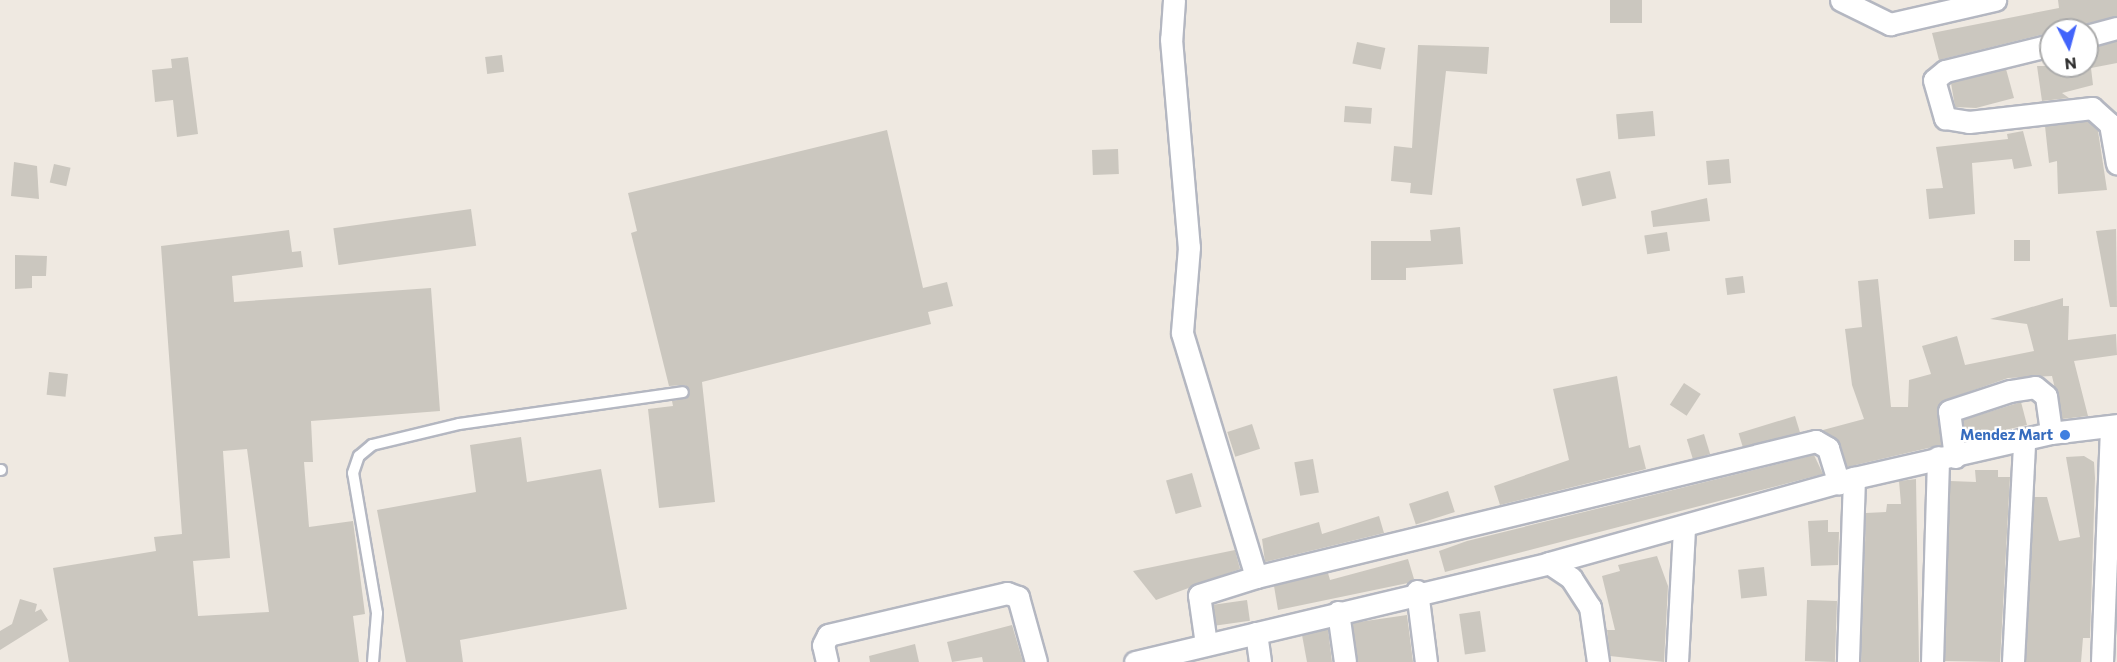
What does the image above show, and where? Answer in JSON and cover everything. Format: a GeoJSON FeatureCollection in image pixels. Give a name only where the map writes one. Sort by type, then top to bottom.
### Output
{"type":"FeatureCollection","features":[{"type":"Feature","properties":{"kind":"street"},"geometry":{"type":"LineString","coordinates":[[1173,0],[1171,39],[1189,247],[1182,333],[1256,577]]}},
{"type":"Feature","properties":{"kind":"street"},"geometry":{"type":"LineString","coordinates":[[1842,0],[1890,24],[1940,6],[1995,0]]}},
{"type":"Feature","properties":{"kind":"street"},"geometry":{"type":"LineString","coordinates":[[2099,33],[2117,28]]}},
{"type":"Feature","properties":{"kind":"street"},"geometry":{"type":"LineString","coordinates":[[2039,48],[1945,71],[1934,80],[1945,118],[1969,122],[2092,108],[2110,124],[2117,163]]}},
{"type":"Feature","properties":{"kind":"street"},"geometry":{"type":"LineString","coordinates":[[1932,662],[1949,411],[2010,391],[2035,387],[2046,396],[2051,434]]}},
{"type":"Feature","properties":{"kind":"street"},"geometry":{"type":"LineString","coordinates":[[1135,662],[1174,658],[1206,644],[1417,591],[1549,563],[1684,528],[1846,481],[2051,434],[2114,426],[2102,662]]}},
{"type":"Feature","properties":{"kind":"street"},"geometry":{"type":"LineString","coordinates":[[1206,644],[1199,595],[1256,577],[1823,441],[1846,481],[1848,662]]}},
{"type":"Feature","properties":{"kind":"street"},"geometry":{"type":"LineString","coordinates":[[2013,662],[2024,442]]}},
{"type":"Feature","properties":{"kind":"street"},"geometry":{"type":"LineString","coordinates":[[1677,662],[1684,528]]}},
{"type":"Feature","properties":{"kind":"street"},"geometry":{"type":"LineString","coordinates":[[1549,563],[1570,578],[1590,607],[1598,662]]}},
{"type":"Feature","properties":{"kind":"street"},"geometry":{"type":"LineString","coordinates":[[1417,591],[1426,662]]}},
{"type":"Feature","properties":{"kind":"street"},"geometry":{"type":"LineString","coordinates":[[827,662],[823,645],[828,635],[1007,593],[1018,597],[1036,662]]}},
{"type":"Feature","properties":{"kind":"street"},"geometry":{"type":"LineString","coordinates":[[1338,612],[1345,662]]}},
{"type":"Feature","properties":{"kind":"street"},"geometry":{"type":"LineString","coordinates":[[1256,633],[1260,662]]}},
{"type":"Feature","properties":{"kind":"lane"},"geometry":{"type":"LineString","coordinates":[[373,662],[377,613],[353,473],[365,450],[459,424],[683,392]]}},
{"type":"Feature","properties":{"kind":"building"},"geometry":{"type":"Polygon","coordinates":[[[1610,0],[1642,0],[1642,23],[1610,23],[1610,0]]]}},
{"type":"Feature","properties":{"kind":"building"},"geometry":{"type":"Polygon","coordinates":[[[2058,0],[2117,0],[2117,16],[2099,20],[2099,18],[2039,18],[2039,35],[1939,60],[1932,33],[2059,8],[2058,0]]]}},
{"type":"Feature","properties":{"kind":"building"},"geometry":{"type":"Polygon","coordinates":[[[2117,41],[2117,63],[2099,66],[2099,45],[2117,41]]]}},
{"type":"Feature","properties":{"kind":"building"},"geometry":{"type":"Polygon","coordinates":[[[1357,42],[1385,48],[1381,70],[1352,64],[1357,42]]]}},
{"type":"Feature","properties":{"kind":"building"},"geometry":{"type":"Polygon","coordinates":[[[1418,45],[1489,47],[1487,74],[1446,71],[1432,195],[1410,193],[1411,183],[1391,181],[1394,146],[1412,148],[1418,45]]]}},
{"type":"Feature","properties":{"kind":"building"},"geometry":{"type":"Polygon","coordinates":[[[502,55],[504,72],[487,74],[485,57],[502,55]]]}},
{"type":"Feature","properties":{"kind":"building"},"geometry":{"type":"Polygon","coordinates":[[[188,57],[198,134],[177,137],[173,100],[155,102],[152,70],[172,68],[171,59],[188,57]]]}},
{"type":"Feature","properties":{"kind":"building"},"geometry":{"type":"Polygon","coordinates":[[[2037,66],[2039,66],[2039,78],[2092,78],[2093,85],[2062,93],[2069,98],[2042,101],[2037,66]]]}},
{"type":"Feature","properties":{"kind":"building"},"geometry":{"type":"Polygon","coordinates":[[[2006,69],[2014,98],[1976,108],[1955,107],[1951,83],[2006,69]]]}},
{"type":"Feature","properties":{"kind":"building"},"geometry":{"type":"Polygon","coordinates":[[[1345,106],[1372,108],[1371,124],[1344,122],[1345,106]]]}},
{"type":"Feature","properties":{"kind":"building"},"geometry":{"type":"Polygon","coordinates":[[[1653,111],[1655,136],[1618,139],[1616,114],[1653,111]]]}},
{"type":"Feature","properties":{"kind":"building"},"geometry":{"type":"Polygon","coordinates":[[[2088,121],[2098,131],[2107,190],[2058,194],[2057,161],[2049,163],[2045,126],[2088,121]]]}},
{"type":"Feature","properties":{"kind":"building"},"geometry":{"type":"Polygon","coordinates":[[[887,130],[923,288],[947,282],[953,306],[928,312],[931,324],[702,382],[715,502],[659,508],[648,409],[673,406],[672,401],[687,398],[690,392],[685,385],[669,386],[631,233],[637,231],[628,193],[887,130]]]}},
{"type":"Feature","properties":{"kind":"building"},"geometry":{"type":"Polygon","coordinates":[[[2023,131],[2032,166],[2014,169],[2012,159],[1972,163],[1975,214],[1929,219],[1926,189],[1943,188],[1936,147],[2008,139],[2007,134],[2023,131]]]}},
{"type":"Feature","properties":{"kind":"building"},"geometry":{"type":"Polygon","coordinates":[[[1118,149],[1119,174],[1093,175],[1092,150],[1118,149]]]}},
{"type":"Feature","properties":{"kind":"building"},"geometry":{"type":"Polygon","coordinates":[[[1729,159],[1731,183],[1708,185],[1706,161],[1729,159]]]}},
{"type":"Feature","properties":{"kind":"building"},"geometry":{"type":"Polygon","coordinates":[[[14,162],[37,166],[39,199],[11,196],[14,162]]]}},
{"type":"Feature","properties":{"kind":"building"},"geometry":{"type":"Polygon","coordinates":[[[54,164],[71,168],[66,186],[50,183],[54,164]]]}},
{"type":"Feature","properties":{"kind":"building"},"geometry":{"type":"Polygon","coordinates":[[[1610,171],[1616,198],[1582,206],[1576,179],[1610,171]]]}},
{"type":"Feature","properties":{"kind":"building"},"geometry":{"type":"Polygon","coordinates":[[[1707,198],[1710,221],[1653,227],[1651,211],[1707,198]]]}},
{"type":"Feature","properties":{"kind":"building"},"geometry":{"type":"Polygon","coordinates":[[[471,209],[476,246],[339,265],[333,228],[471,209]]]}},
{"type":"Feature","properties":{"kind":"building"},"geometry":{"type":"Polygon","coordinates":[[[1460,227],[1463,264],[1406,268],[1406,280],[1371,280],[1371,241],[1431,241],[1430,230],[1460,227]]]}},
{"type":"Feature","properties":{"kind":"building"},"geometry":{"type":"Polygon","coordinates":[[[2116,229],[2117,307],[2110,307],[2096,231],[2116,229]]]}},
{"type":"Feature","properties":{"kind":"building"},"geometry":{"type":"Polygon","coordinates":[[[289,230],[292,252],[301,251],[303,267],[232,276],[234,302],[431,288],[440,411],[311,421],[313,462],[304,462],[309,527],[353,521],[365,614],[353,616],[359,662],[69,662],[53,568],[156,551],[154,537],[182,534],[161,246],[289,230]],[[247,449],[223,451],[230,558],[193,561],[198,616],[269,612],[247,449]]]}},
{"type":"Feature","properties":{"kind":"building"},"geometry":{"type":"Polygon","coordinates":[[[1667,232],[1670,251],[1647,254],[1644,236],[1667,232]]]}},
{"type":"Feature","properties":{"kind":"building"},"geometry":{"type":"Polygon","coordinates":[[[2014,240],[2030,240],[2030,261],[2014,261],[2014,240]]]}},
{"type":"Feature","properties":{"kind":"building"},"geometry":{"type":"Polygon","coordinates":[[[15,255],[47,256],[46,276],[32,276],[32,288],[15,289],[15,255]]]}},
{"type":"Feature","properties":{"kind":"building"},"geometry":{"type":"Polygon","coordinates":[[[1743,276],[1745,293],[1727,295],[1725,278],[1743,276]]]}},
{"type":"Feature","properties":{"kind":"building"},"geometry":{"type":"Polygon","coordinates":[[[1878,279],[1891,407],[1908,407],[1909,380],[1931,374],[1922,346],[1957,336],[1965,365],[2034,351],[2027,324],[1990,319],[2063,298],[2063,306],[2069,306],[2068,340],[2116,334],[2117,355],[2074,361],[2088,416],[2062,419],[2052,376],[2008,378],[1940,402],[1941,445],[1847,467],[1840,443],[1823,430],[1864,419],[1852,385],[1845,329],[1862,327],[1858,281],[1878,279]]]}},
{"type":"Feature","properties":{"kind":"building"},"geometry":{"type":"Polygon","coordinates":[[[49,372],[68,374],[65,397],[47,395],[49,372]]]}},
{"type":"Feature","properties":{"kind":"building"},"geometry":{"type":"Polygon","coordinates":[[[1617,376],[1629,448],[1640,445],[1646,469],[1500,505],[1494,486],[1569,460],[1553,389],[1617,376]]]}},
{"type":"Feature","properties":{"kind":"building"},"geometry":{"type":"Polygon","coordinates":[[[1684,383],[1701,394],[1687,416],[1670,405],[1684,383]]]}},
{"type":"Feature","properties":{"kind":"building"},"geometry":{"type":"Polygon","coordinates":[[[2021,402],[2027,425],[1966,439],[1963,420],[2021,402]]]}},
{"type":"Feature","properties":{"kind":"building"},"geometry":{"type":"Polygon","coordinates":[[[1795,416],[1800,432],[1744,450],[1739,433],[1795,416]]]}},
{"type":"Feature","properties":{"kind":"building"},"geometry":{"type":"Polygon","coordinates":[[[1252,424],[1260,449],[1235,457],[1227,432],[1252,424]]]}},
{"type":"Feature","properties":{"kind":"building"},"geometry":{"type":"Polygon","coordinates":[[[1704,434],[1710,454],[1693,459],[1687,439],[1704,434]]]}},
{"type":"Feature","properties":{"kind":"building"},"geometry":{"type":"Polygon","coordinates":[[[521,437],[527,482],[601,469],[627,609],[460,640],[463,662],[406,662],[377,510],[476,492],[470,445],[521,437]]]}},
{"type":"Feature","properties":{"kind":"building"},"geometry":{"type":"Polygon","coordinates":[[[1814,455],[1823,474],[1445,572],[1439,551],[1467,541],[1814,455]]]}},
{"type":"Feature","properties":{"kind":"building"},"geometry":{"type":"Polygon","coordinates":[[[2084,456],[2094,462],[2095,478],[2090,638],[2083,638],[2081,662],[2026,662],[2034,497],[2047,497],[2059,541],[2080,537],[2066,457],[2084,456]]]}},
{"type":"Feature","properties":{"kind":"building"},"geometry":{"type":"Polygon","coordinates":[[[1313,459],[1319,492],[1300,496],[1294,462],[1313,459]]]}},
{"type":"Feature","properties":{"kind":"building"},"geometry":{"type":"Polygon","coordinates":[[[1975,470],[1998,470],[1998,477],[2010,477],[2000,662],[1945,661],[1950,481],[1976,482],[1975,470]]]}},
{"type":"Feature","properties":{"kind":"building"},"geometry":{"type":"Polygon","coordinates":[[[1192,473],[1202,507],[1176,514],[1166,480],[1192,473]]]}},
{"type":"Feature","properties":{"kind":"building"},"geometry":{"type":"Polygon","coordinates":[[[1916,479],[1919,662],[1861,662],[1866,513],[1886,512],[1887,504],[1901,504],[1899,481],[1916,479]]]}},
{"type":"Feature","properties":{"kind":"building"},"geometry":{"type":"Polygon","coordinates":[[[1448,491],[1455,512],[1416,525],[1409,504],[1448,491]]]}},
{"type":"Feature","properties":{"kind":"building"},"geometry":{"type":"Polygon","coordinates":[[[1379,516],[1384,533],[1265,562],[1262,539],[1319,522],[1322,534],[1379,516]]]}},
{"type":"Feature","properties":{"kind":"building"},"geometry":{"type":"Polygon","coordinates":[[[1828,520],[1828,532],[1839,532],[1838,565],[1811,566],[1808,521],[1828,520]]]}},
{"type":"Feature","properties":{"kind":"building"},"geometry":{"type":"Polygon","coordinates":[[[1235,550],[1240,569],[1156,600],[1133,571],[1235,550]]]}},
{"type":"Feature","properties":{"kind":"building"},"geometry":{"type":"Polygon","coordinates":[[[1657,556],[1668,586],[1664,662],[1610,656],[1607,630],[1615,630],[1602,576],[1620,571],[1618,565],[1657,556]]]}},
{"type":"Feature","properties":{"kind":"building"},"geometry":{"type":"Polygon","coordinates":[[[1408,559],[1414,579],[1408,583],[1278,610],[1274,586],[1328,573],[1330,580],[1408,559]]]}},
{"type":"Feature","properties":{"kind":"building"},"geometry":{"type":"Polygon","coordinates":[[[1764,567],[1767,596],[1741,599],[1738,570],[1764,567]]]}},
{"type":"Feature","properties":{"kind":"building"},"geometry":{"type":"Polygon","coordinates":[[[20,599],[37,604],[35,612],[41,609],[48,620],[0,650],[0,631],[12,624],[20,599]]]}},
{"type":"Feature","properties":{"kind":"building"},"geometry":{"type":"Polygon","coordinates":[[[1247,600],[1250,621],[1216,626],[1213,605],[1247,600]]]}},
{"type":"Feature","properties":{"kind":"building"},"geometry":{"type":"Polygon","coordinates":[[[1807,600],[1837,601],[1835,662],[1805,661],[1807,600]]]}},
{"type":"Feature","properties":{"kind":"building"},"geometry":{"type":"Polygon","coordinates":[[[1480,611],[1486,652],[1465,655],[1459,614],[1480,611]]]}},
{"type":"Feature","properties":{"kind":"building"},"geometry":{"type":"Polygon","coordinates":[[[1407,615],[1413,662],[1357,662],[1352,623],[1407,615]]]}},
{"type":"Feature","properties":{"kind":"building"},"geometry":{"type":"Polygon","coordinates":[[[1012,625],[1023,662],[983,662],[982,657],[952,662],[947,642],[1012,625]]]}},
{"type":"Feature","properties":{"kind":"building"},"geometry":{"type":"Polygon","coordinates":[[[1328,629],[1332,662],[1307,662],[1302,635],[1328,629]]]}},
{"type":"Feature","properties":{"kind":"building"},"geometry":{"type":"Polygon","coordinates":[[[915,644],[919,662],[870,662],[869,656],[915,644]]]}},
{"type":"Feature","properties":{"kind":"place","name":"Mendez Mart"},"geometry":{"type":"Point","coordinates":[2065,435]}}]}
